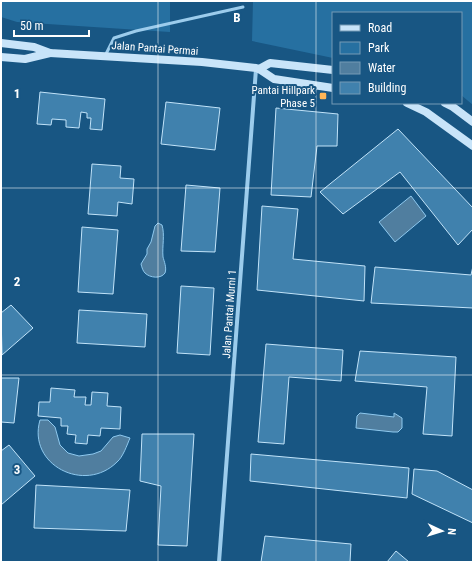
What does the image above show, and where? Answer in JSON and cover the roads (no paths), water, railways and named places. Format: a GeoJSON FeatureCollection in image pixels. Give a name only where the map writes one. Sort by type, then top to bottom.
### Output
{"type":"FeatureCollection","features":[{"type":"Feature","properties":{"kind":"main road","name":"Jalan Pantai Permai"},"geometry":{"type":"LineString","coordinates":[[1,43],[34,47],[50,53]]}},
{"type":"Feature","properties":{"kind":"main road","name":"Jalan Pantai Permai"},"geometry":{"type":"LineString","coordinates":[[1,57],[25,59],[50,53],[202,62],[258,68],[270,64],[332,70]]}},
{"type":"Feature","properties":{"kind":"main road","name":"Jalan Pantai Permai"},"geometry":{"type":"LineString","coordinates":[[258,68],[274,79],[332,88]]}},
{"type":"Feature","properties":{"kind":"main road"},"geometry":{"type":"LineString","coordinates":[[410,104],[426,112],[473,146]]}},
{"type":"Feature","properties":{"kind":"main road"},"geometry":{"type":"LineString","coordinates":[[447,104],[473,122]]}},
{"type":"Feature","properties":{"kind":"street","name":"Jalan Pantai Murni 1"},"geometry":{"type":"LineString","coordinates":[[219,562],[258,68]]}},
{"type":"Feature","properties":{"kind":"lane"},"geometry":{"type":"LineString","coordinates":[[105,56],[114,38],[136,31],[243,7]]}},
{"type":"Feature","properties":{"kind":"water"},"geometry":{"type":"Polygon","coordinates":[[[411,196],[426,216],[395,242],[379,222],[411,196]]]}},
{"type":"Feature","properties":{"kind":"water"},"geometry":{"type":"Polygon","coordinates":[[[158,223],[162,225],[163,229],[163,257],[166,269],[163,275],[155,277],[145,273],[141,264],[147,254],[147,249],[151,242],[155,226],[158,223]]]}},
{"type":"Feature","properties":{"kind":"water"},"geometry":{"type":"Polygon","coordinates":[[[360,413],[394,417],[394,413],[402,418],[402,428],[398,432],[393,432],[356,428],[357,416],[360,413]]]}},
{"type":"Feature","properties":{"kind":"water"},"geometry":{"type":"Polygon","coordinates":[[[40,420],[48,420],[55,427],[60,445],[68,453],[79,456],[101,451],[113,437],[120,435],[130,438],[125,451],[119,460],[104,471],[90,475],[75,475],[62,470],[50,462],[42,450],[38,436],[40,420]]]}},
{"type":"Feature","properties":{"kind":"place","name":"Pantai Hillpark Phase 5"},"geometry":{"type":"Point","coordinates":[323,96]}}]}
